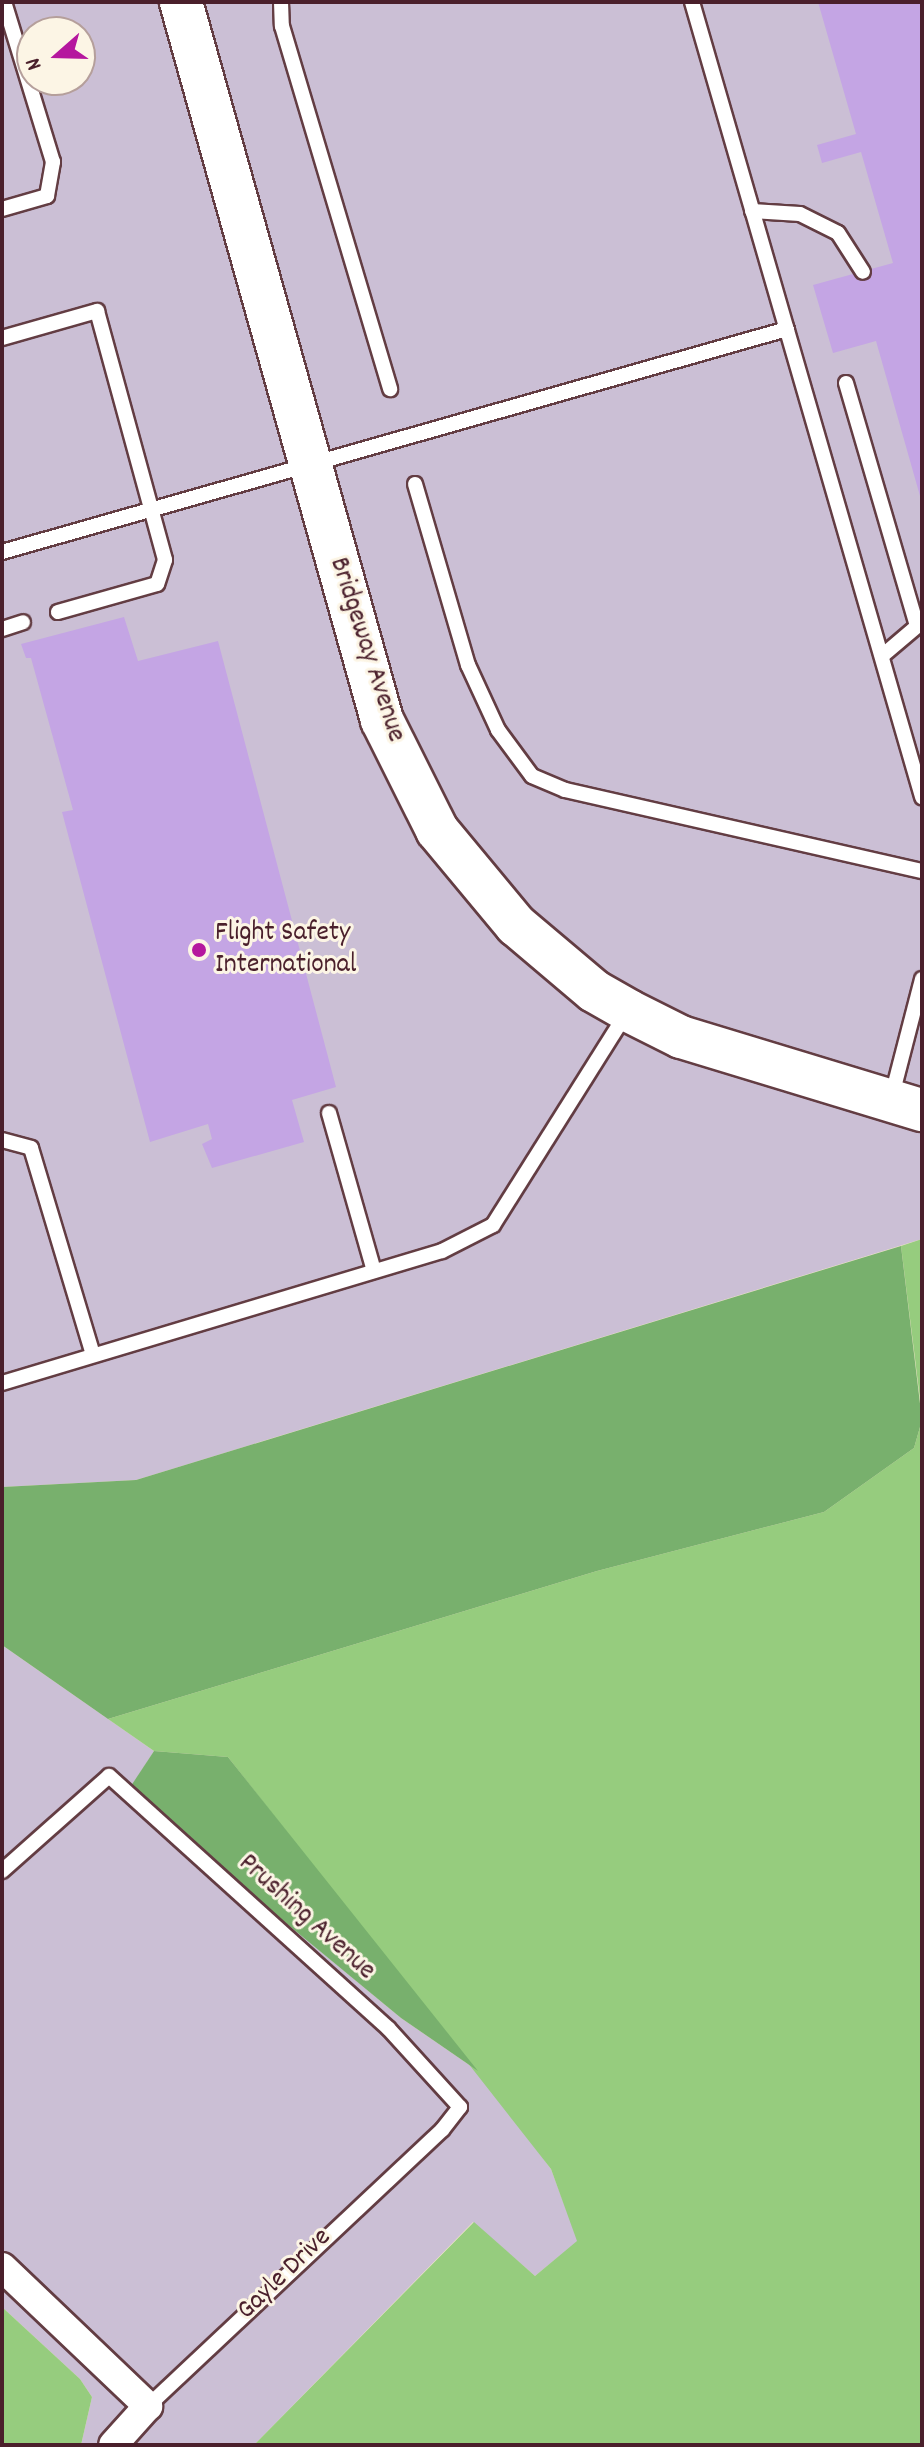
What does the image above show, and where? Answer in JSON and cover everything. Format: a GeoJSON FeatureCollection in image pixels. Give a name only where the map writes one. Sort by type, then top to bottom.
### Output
{"type":"FeatureCollection","features":[{"type":"Feature","properties":{"kind":"street","name":"Bridgeway Avenue"},"geometry":{"type":"LineString","coordinates":[[181,2],[382,720],[437,830],[516,925],[594,991],[681,1037],[906,1105]]}},
{"type":"Feature","properties":{"kind":"street"},"geometry":{"type":"LineString","coordinates":[[2,2267],[148,2406]]}},
{"type":"Feature","properties":{"kind":"street","name":"Gayle Drive"},"geometry":{"type":"LineString","coordinates":[[113,2445],[148,2406]]}},
{"type":"Feature","properties":{"kind":"lane"},"geometry":{"type":"LineString","coordinates":[[2,209],[47,196],[53,162],[4,2]]}},
{"type":"Feature","properties":{"kind":"lane"},"geometry":{"type":"LineString","coordinates":[[281,2],[282,26],[390,389]]}},
{"type":"Feature","properties":{"kind":"lane"},"geometry":{"type":"LineString","coordinates":[[692,2],[922,797]]}},
{"type":"Feature","properties":{"kind":"lane"},"geometry":{"type":"LineString","coordinates":[[752,211],[800,214],[838,233],[863,272]]}},
{"type":"Feature","properties":{"kind":"lane"},"geometry":{"type":"LineString","coordinates":[[2,338],[97,311],[165,560],[157,584],[58,612]]}},
{"type":"Feature","properties":{"kind":"lane"},"geometry":{"type":"LineString","coordinates":[[2,552],[787,329]]}},
{"type":"Feature","properties":{"kind":"lane"},"geometry":{"type":"LineString","coordinates":[[846,383],[919,622],[882,656]]}},
{"type":"Feature","properties":{"kind":"lane"},"geometry":{"type":"LineString","coordinates":[[415,484],[468,665],[498,730],[532,776],[565,790],[922,871]]}},
{"type":"Feature","properties":{"kind":"lane"},"geometry":{"type":"LineString","coordinates":[[2,629],[23,622]]}},
{"type":"Feature","properties":{"kind":"lane"},"geometry":{"type":"LineString","coordinates":[[906,1105],[922,979]]}},
{"type":"Feature","properties":{"kind":"lane"},"geometry":{"type":"LineString","coordinates":[[2,1383],[442,1251],[493,1225],[629,1011]]}},
{"type":"Feature","properties":{"kind":"lane"},"geometry":{"type":"LineString","coordinates":[[329,1113],[374,1271]]}},
{"type":"Feature","properties":{"kind":"lane"},"geometry":{"type":"LineString","coordinates":[[2,1140],[31,1148],[93,1355]]}},
{"type":"Feature","properties":{"kind":"lane","name":"Prushing Avenue"},"geometry":{"type":"LineString","coordinates":[[2,1871],[109,1776],[388,2028],[460,2107]]}},
{"type":"Feature","properties":{"kind":"lane","name":"Gayle Drive"},"geometry":{"type":"LineString","coordinates":[[148,2406],[442,2130],[460,2107]]}},
{"type":"Feature","properties":{"kind":"shaded area"},"geometry":{"type":"Polygon","coordinates":[[[2,2],[922,2],[922,1239],[136,1480],[2,1487],[2,2]]]}},
{"type":"Feature","properties":{"kind":"shaded area"},"geometry":{"type":"Polygon","coordinates":[[[2,1645],[154,1751],[128,1792],[401,2018],[478,2071],[551,2169],[578,2241],[535,2276],[473,2222],[254,2445],[81,2445],[92,2397],[80,2379],[2,2307],[2,1645]]]}},
{"type":"Feature","properties":{"kind":"green space"},"geometry":{"type":"Polygon","coordinates":[[[922,1239],[922,1415],[901,1246],[922,1239]]]}},
{"type":"Feature","properties":{"kind":"green space"},"geometry":{"type":"Polygon","coordinates":[[[901,1246],[922,1420],[914,1448],[824,1512],[597,1571],[108,1719],[2,1645],[2,1487],[136,1480],[901,1246]]]}},
{"type":"Feature","properties":{"kind":"green space"},"geometry":{"type":"Polygon","coordinates":[[[922,1420],[922,2445],[254,2445],[474,2222],[535,2276],[577,2241],[551,2169],[228,1757],[154,1751],[108,1719],[597,1571],[824,1512],[914,1448],[922,1420]]]}},
{"type":"Feature","properties":{"kind":"green space"},"geometry":{"type":"Polygon","coordinates":[[[154,1751],[228,1757],[478,2071],[401,2018],[127,1792],[154,1751]]]}},
{"type":"Feature","properties":{"kind":"green space"},"geometry":{"type":"Polygon","coordinates":[[[2,2307],[80,2379],[92,2397],[81,2445],[2,2445],[2,2307]]]}},
{"type":"Feature","properties":{"kind":"building"},"geometry":{"type":"Polygon","coordinates":[[[818,2],[922,2],[922,503],[876,341],[833,353],[813,285],[893,263],[861,152],[822,163],[817,145],[856,134],[818,2]]]}},
{"type":"Feature","properties":{"kind":"building","name":"Flight Safety International"},"geometry":{"type":"Polygon","coordinates":[[[124,617],[138,661],[218,641],[336,1087],[292,1100],[304,1142],[212,1168],[202,1144],[212,1139],[208,1124],[150,1142],[62,812],[73,810],[31,658],[26,658],[21,644],[124,617]]]}},
{"type":"Feature","properties":{"kind":"place","name":"Flight Safety International"},"geometry":{"type":"Point","coordinates":[199,950]}}]}
